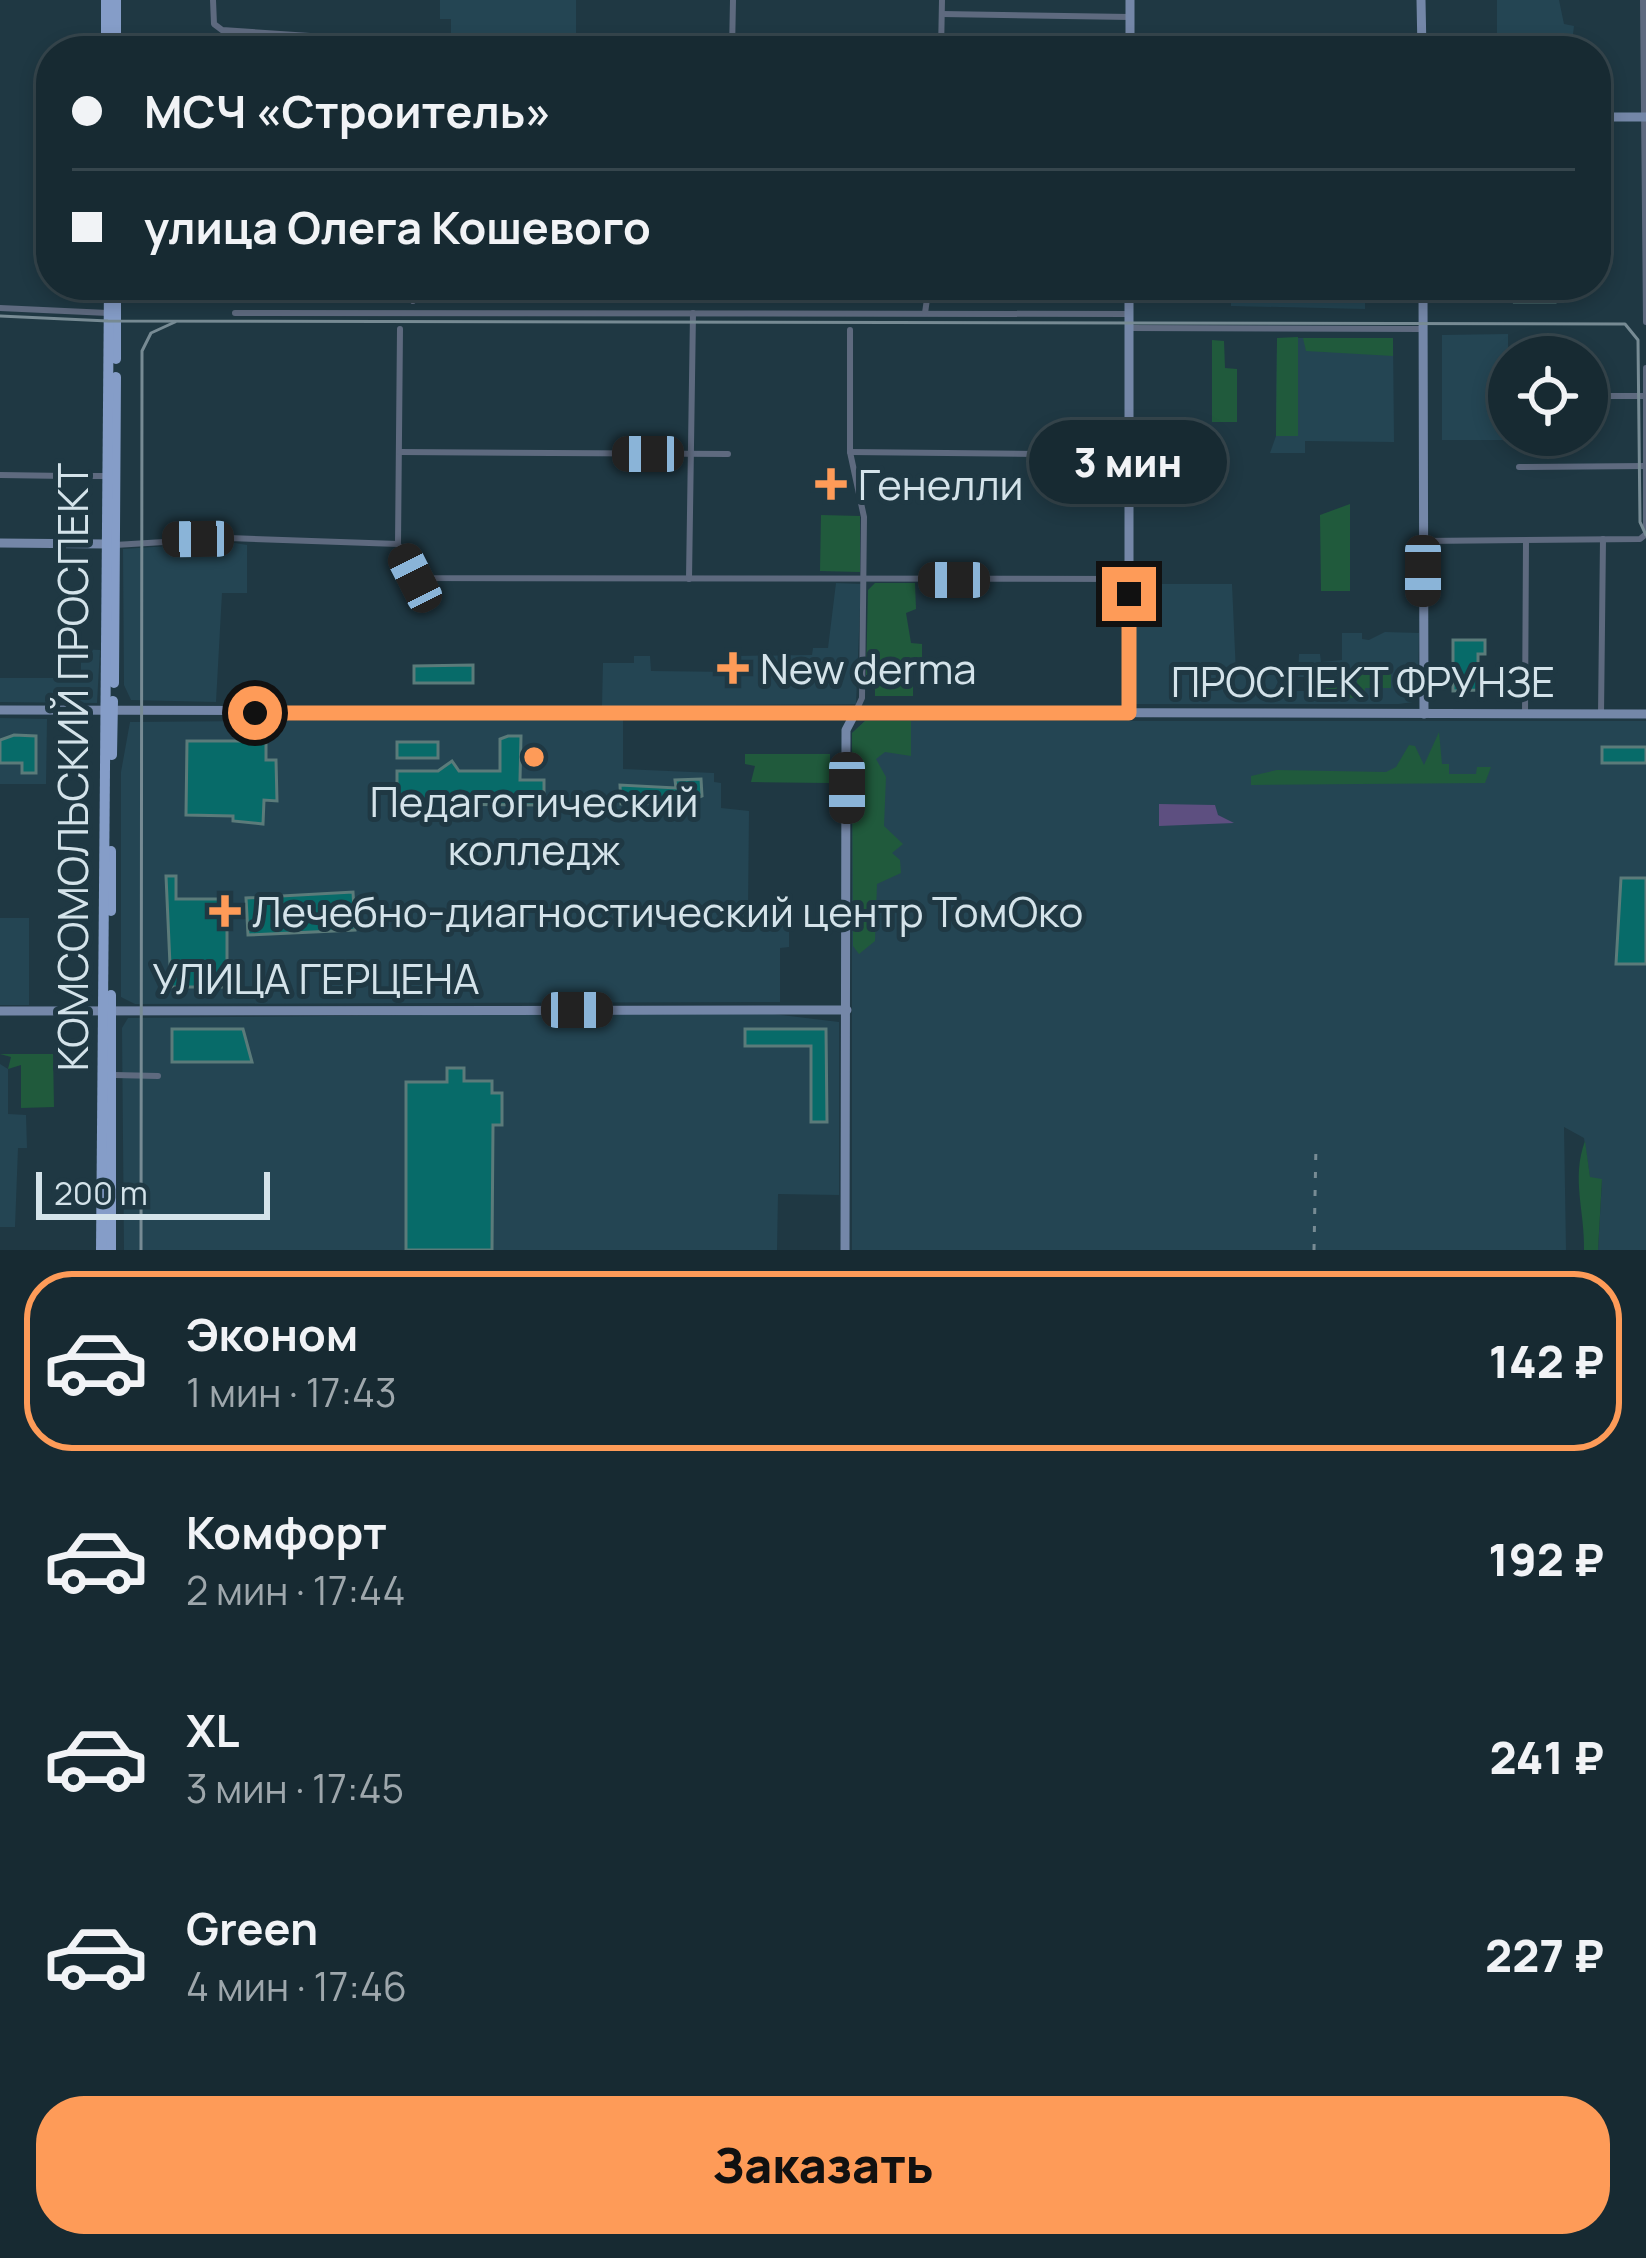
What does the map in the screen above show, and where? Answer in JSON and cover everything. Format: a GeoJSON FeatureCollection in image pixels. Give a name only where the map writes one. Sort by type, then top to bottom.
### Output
{"type":"FeatureCollection","features":[{"type":"Feature","properties":{"kind":"main road"},"geometry":{"type":"LineString","coordinates":[[106,0],[106,36]]}},
{"type":"Feature","properties":{"kind":"main road"},"geometry":{"type":"LineString","coordinates":[[116,0],[116,36]]}},
{"type":"Feature","properties":{"kind":"main road","name":"КОМСОМОЛЬСКИЙ ПРОСПЕКТ"},"geometry":{"type":"LineString","coordinates":[[110,300],[106,476],[111,544]]}},
{"type":"Feature","properties":{"kind":"main road","name":"КОМСОМОЛЬСКИЙ ПРОСПЕКТ"},"geometry":{"type":"LineString","coordinates":[[111,1250],[107,1011],[112,300]]}},
{"type":"Feature","properties":{"kind":"main road","name":"КОМСОМОЛЬСКИЙ ПРОСПЕКТ"},"geometry":{"type":"LineString","coordinates":[[101,1250],[107,1075]]}},
{"type":"Feature","properties":{"kind":"street"},"geometry":{"type":"LineString","coordinates":[[213,0],[214,24],[222,30],[310,36]]}},
{"type":"Feature","properties":{"kind":"street"},"geometry":{"type":"LineString","coordinates":[[732,36],[733,0]]}},
{"type":"Feature","properties":{"kind":"street"},"geometry":{"type":"LineString","coordinates":[[941,36],[942,0]]}},
{"type":"Feature","properties":{"kind":"street"},"geometry":{"type":"LineString","coordinates":[[1130,0],[1130,36]]}},
{"type":"Feature","properties":{"kind":"street"},"geometry":{"type":"LineString","coordinates":[[1421,0],[1422,36]]}},
{"type":"Feature","properties":{"kind":"street"},"geometry":{"type":"LineString","coordinates":[[1643,0],[1646,322]]}},
{"type":"Feature","properties":{"kind":"street"},"geometry":{"type":"LineString","coordinates":[[942,14],[1130,17]]}},
{"type":"Feature","properties":{"kind":"street"},"geometry":{"type":"LineString","coordinates":[[1611,117],[1644,117]]}},
{"type":"Feature","properties":{"kind":"street"},"geometry":{"type":"LineString","coordinates":[[926,313],[927,300]]}},
{"type":"Feature","properties":{"kind":"street"},"geometry":{"type":"LineString","coordinates":[[1129,300],[1129,713]]}},
{"type":"Feature","properties":{"kind":"street"},"geometry":{"type":"LineString","coordinates":[[1423,300],[1424,713]]}},
{"type":"Feature","properties":{"kind":"street"},"geometry":{"type":"LineString","coordinates":[[0,308],[108,313]]}},
{"type":"Feature","properties":{"kind":"street"},"geometry":{"type":"LineString","coordinates":[[235,313],[1129,314]]}},
{"type":"Feature","properties":{"kind":"street"},"geometry":{"type":"LineString","coordinates":[[689,578],[693,313]]}},
{"type":"Feature","properties":{"kind":"street"},"geometry":{"type":"LineString","coordinates":[[400,328],[398,544],[415,578],[1129,579]]}},
{"type":"Feature","properties":{"kind":"street"},"geometry":{"type":"LineString","coordinates":[[1129,328],[1423,328]]}},
{"type":"Feature","properties":{"kind":"street"},"geometry":{"type":"LineString","coordinates":[[845,1250],[846,730],[862,698],[864,580],[864,517],[850,452],[850,330]]}},
{"type":"Feature","properties":{"kind":"street"},"geometry":{"type":"LineString","coordinates":[[1423,541],[1640,539],[1646,531],[1646,368]]}},
{"type":"Feature","properties":{"kind":"street"},"geometry":{"type":"LineString","coordinates":[[1608,396],[1645,396]]}},
{"type":"Feature","properties":{"kind":"street"},"geometry":{"type":"LineString","coordinates":[[400,452],[728,454]]}},
{"type":"Feature","properties":{"kind":"street"},"geometry":{"type":"LineString","coordinates":[[850,452],[1129,455]]}},
{"type":"Feature","properties":{"kind":"street"},"geometry":{"type":"LineString","coordinates":[[1519,467],[1645,466]]}},
{"type":"Feature","properties":{"kind":"street"},"geometry":{"type":"LineString","coordinates":[[0,475],[67,476]]}},
{"type":"Feature","properties":{"kind":"street"},"geometry":{"type":"LineString","coordinates":[[83,476],[106,476]]}},
{"type":"Feature","properties":{"kind":"street"},"geometry":{"type":"LineString","coordinates":[[0,543],[229,538],[398,544]]}},
{"type":"Feature","properties":{"kind":"street"},"geometry":{"type":"LineString","coordinates":[[1601,714],[1603,539]]}},
{"type":"Feature","properties":{"kind":"street"},"geometry":{"type":"LineString","coordinates":[[1525,714],[1526,540]]}},
{"type":"Feature","properties":{"kind":"street","name":"ПРОСПЕКТ ФРУНЗЕ"},"geometry":{"type":"LineString","coordinates":[[0,710],[1646,714]]}},
{"type":"Feature","properties":{"kind":"street","name":"УЛИЦА ГЕРЦЕНА"},"geometry":{"type":"LineString","coordinates":[[0,1011],[847,1010]]}},
{"type":"Feature","properties":{"kind":"street"},"geometry":{"type":"LineString","coordinates":[[107,1075],[158,1076]]}},
{"type":"Feature","properties":{"kind":"shaded area"},"geometry":{"type":"Polygon","coordinates":[[[440,0],[576,0],[576,36],[451,36],[451,19],[440,19],[440,0]]]}},
{"type":"Feature","properties":{"kind":"shaded area"},"geometry":{"type":"Polygon","coordinates":[[[1497,0],[1559,0],[1564,24],[1574,26],[1573,36],[1497,36],[1497,0]]]}},
{"type":"Feature","properties":{"kind":"shaded area"},"geometry":{"type":"Polygon","coordinates":[[[1231,300],[1365,300],[1365,309],[1231,306],[1231,300]]]}},
{"type":"Feature","properties":{"kind":"shaded area"},"geometry":{"type":"Polygon","coordinates":[[[1508,334],[1488,336],[1488,440],[1442,440],[1442,335],[1508,334]]]}},
{"type":"Feature","properties":{"kind":"shaded area"},"geometry":{"type":"Polygon","coordinates":[[[1277,338],[1393,338],[1394,442],[1305,441],[1305,453],[1270,453],[1276,436],[1277,338]]]}},
{"type":"Feature","properties":{"kind":"shaded area"},"geometry":{"type":"Polygon","coordinates":[[[247,545],[247,593],[222,593],[216,702],[131,700],[124,685],[123,549],[247,545]]]}},
{"type":"Feature","properties":{"kind":"shaded area"},"geometry":{"type":"Polygon","coordinates":[[[836,583],[861,584],[856,704],[602,706],[603,663],[634,663],[634,656],[650,656],[651,671],[734,672],[735,656],[812,655],[813,648],[828,648],[836,583]]]}},
{"type":"Feature","properties":{"kind":"shaded area"},"geometry":{"type":"Polygon","coordinates":[[[1133,584],[1232,584],[1236,674],[1277,675],[1278,691],[1306,691],[1306,677],[1298,677],[1299,654],[1320,654],[1321,662],[1342,660],[1342,633],[1362,633],[1362,639],[1369,640],[1385,632],[1419,633],[1418,694],[1413,702],[1399,704],[1134,704],[1133,584]]]}},
{"type":"Feature","properties":{"kind":"shaded area"},"geometry":{"type":"Polygon","coordinates":[[[81,649],[100,650],[97,703],[0,702],[0,678],[64,678],[65,673],[81,673],[81,649]]]}},
{"type":"Feature","properties":{"kind":"shaded area"},"geometry":{"type":"Polygon","coordinates":[[[0,718],[47,719],[46,784],[0,784],[0,718]]]}},
{"type":"Feature","properties":{"kind":"shaded area"},"geometry":{"type":"Polygon","coordinates":[[[623,718],[623,769],[714,773],[714,782],[721,783],[721,808],[749,811],[748,909],[789,910],[789,947],[780,948],[780,1002],[135,1004],[121,997],[121,772],[130,722],[623,718]]]}},
{"type":"Feature","properties":{"kind":"shaded area"},"geometry":{"type":"Polygon","coordinates":[[[865,721],[1646,721],[1646,1250],[1598,1250],[1602,1180],[1590,1178],[1584,1138],[1564,1127],[1566,1250],[852,1250],[852,733],[865,721]]]}},
{"type":"Feature","properties":{"kind":"shaded area"},"geometry":{"type":"Polygon","coordinates":[[[1159,804],[1215,805],[1218,815],[1234,823],[1159,826],[1159,804]]]}},
{"type":"Feature","properties":{"kind":"shaded area"},"geometry":{"type":"Polygon","coordinates":[[[0,918],[29,918],[29,1005],[0,1005],[0,918]]]}},
{"type":"Feature","properties":{"kind":"shaded area"},"geometry":{"type":"Polygon","coordinates":[[[773,1014],[839,1022],[839,1195],[778,1194],[777,1250],[124,1250],[122,1028],[128,1018],[773,1014]]]}},
{"type":"Feature","properties":{"kind":"shaded area"},"geometry":{"type":"Polygon","coordinates":[[[0,1064],[8,1069],[8,1114],[26,1115],[27,1148],[18,1148],[15,1227],[0,1227],[0,1064]]]}},
{"type":"Feature","properties":{"kind":"green space"},"geometry":{"type":"Polygon","coordinates":[[[1298,337],[1298,436],[1276,436],[1277,338],[1298,337]]]}},
{"type":"Feature","properties":{"kind":"green space"},"geometry":{"type":"Polygon","coordinates":[[[1303,338],[1393,338],[1393,356],[1306,351],[1303,338]]]}},
{"type":"Feature","properties":{"kind":"green space"},"geometry":{"type":"Polygon","coordinates":[[[1212,340],[1224,341],[1225,368],[1237,369],[1237,422],[1212,422],[1212,340]]]}},
{"type":"Feature","properties":{"kind":"green space"},"geometry":{"type":"Polygon","coordinates":[[[1350,504],[1350,591],[1321,591],[1320,515],[1350,504]]]}},
{"type":"Feature","properties":{"kind":"green space"},"geometry":{"type":"Polygon","coordinates":[[[821,515],[860,516],[860,572],[820,571],[821,515]]]}},
{"type":"Feature","properties":{"kind":"green space"},"geometry":{"type":"Polygon","coordinates":[[[875,583],[915,583],[916,609],[906,613],[911,643],[922,644],[922,661],[913,661],[913,696],[875,696],[875,676],[866,675],[868,590],[875,583]]]}},
{"type":"Feature","properties":{"kind":"green space"},"geometry":{"type":"Polygon","coordinates":[[[1357,668],[1391,668],[1391,688],[1365,688],[1365,698],[1315,698],[1315,686],[1357,686],[1357,668]]]}},
{"type":"Feature","properties":{"kind":"green space"},"geometry":{"type":"Polygon","coordinates":[[[865,721],[911,721],[911,756],[885,752],[876,759],[886,777],[884,826],[903,844],[892,853],[900,860],[901,873],[877,884],[875,941],[859,954],[853,946],[852,733],[865,721]]]}},
{"type":"Feature","properties":{"kind":"green space"},"geometry":{"type":"Polygon","coordinates":[[[1439,732],[1442,764],[1449,764],[1449,774],[1476,774],[1477,767],[1491,767],[1485,783],[1251,785],[1251,776],[1277,770],[1386,772],[1396,767],[1409,745],[1415,746],[1424,765],[1439,732]]]}},
{"type":"Feature","properties":{"kind":"green space"},"geometry":{"type":"Polygon","coordinates":[[[745,754],[830,754],[830,783],[751,782],[755,766],[745,764],[745,754]]]}},
{"type":"Feature","properties":{"kind":"green space"},"geometry":{"type":"Polygon","coordinates":[[[0,1054],[53,1054],[54,1107],[21,1108],[21,1065],[8,1069],[11,1057],[0,1054]]]}},
{"type":"Feature","properties":{"kind":"green space"},"geometry":{"type":"Polygon","coordinates":[[[1585,1141],[1590,1177],[1602,1179],[1598,1250],[1584,1250],[1579,1182],[1585,1141]]]}},
{"type":"Feature","properties":{"kind":"building"},"geometry":{"type":"Polygon","coordinates":[[[1453,640],[1485,640],[1485,654],[1478,654],[1478,690],[1453,691],[1453,640]]]}},
{"type":"Feature","properties":{"kind":"building"},"geometry":{"type":"Polygon","coordinates":[[[473,665],[473,683],[414,683],[414,666],[473,665]]]}},
{"type":"Feature","properties":{"kind":"building"},"geometry":{"type":"Polygon","coordinates":[[[36,736],[36,773],[22,773],[22,763],[0,763],[0,740],[36,736]]]}},
{"type":"Feature","properties":{"kind":"building"},"geometry":{"type":"Polygon","coordinates":[[[521,736],[520,780],[544,780],[544,805],[397,804],[397,771],[438,771],[452,761],[459,771],[500,771],[500,739],[521,736]]]}},
{"type":"Feature","properties":{"kind":"building"},"geometry":{"type":"Polygon","coordinates":[[[187,741],[266,741],[266,760],[276,760],[277,801],[264,800],[263,824],[233,821],[233,816],[186,815],[187,741]]]}},
{"type":"Feature","properties":{"kind":"building"},"geometry":{"type":"Polygon","coordinates":[[[397,742],[438,742],[438,758],[397,758],[397,742]]]}},
{"type":"Feature","properties":{"kind":"building"},"geometry":{"type":"Polygon","coordinates":[[[1602,747],[1646,747],[1646,763],[1602,763],[1602,747]]]}},
{"type":"Feature","properties":{"kind":"building"},"geometry":{"type":"Polygon","coordinates":[[[701,779],[702,796],[684,803],[621,804],[620,785],[676,788],[675,780],[701,779]]]}},
{"type":"Feature","properties":{"kind":"building"},"geometry":{"type":"Polygon","coordinates":[[[166,876],[176,876],[176,899],[227,899],[227,987],[171,987],[166,876]]]}},
{"type":"Feature","properties":{"kind":"building"},"geometry":{"type":"Polygon","coordinates":[[[1621,878],[1646,878],[1646,964],[1616,964],[1621,878]]]}},
{"type":"Feature","properties":{"kind":"building"},"geometry":{"type":"Polygon","coordinates":[[[353,892],[355,930],[248,935],[246,898],[353,892]]]}},
{"type":"Feature","properties":{"kind":"building"},"geometry":{"type":"Polygon","coordinates":[[[172,1029],[243,1029],[252,1062],[172,1062],[172,1029]]]}},
{"type":"Feature","properties":{"kind":"building"},"geometry":{"type":"Polygon","coordinates":[[[745,1029],[826,1029],[827,1122],[811,1122],[811,1046],[745,1046],[745,1029]]]}},
{"type":"Feature","properties":{"kind":"building"},"geometry":{"type":"Polygon","coordinates":[[[447,1068],[464,1068],[464,1081],[492,1081],[492,1093],[502,1093],[502,1125],[493,1125],[492,1250],[406,1250],[406,1082],[447,1082],[447,1068]]]}},
{"type":"Feature","properties":{"kind":"tram line"},"geometry":{"type":"LineString","coordinates":[[0,316],[108,321],[1625,324],[1638,340],[1640,522],[1646,535]]}},
{"type":"Feature","properties":{"kind":"tram line"},"geometry":{"type":"LineString","coordinates":[[141,1250],[142,351],[151,333],[175,322]]}},
{"type":"Feature","properties":{"kind":"railway"},"geometry":{"type":"LineString","coordinates":[[1314,1250],[1316,1144]]}},
{"type":"Feature","properties":{"kind":"place","name":"Генелли"},"geometry":{"type":"Point","coordinates":[831,484]}},
{"type":"Feature","properties":{"kind":"place","name":"New derma"},"geometry":{"type":"Point","coordinates":[733,668]}},
{"type":"Feature","properties":{"kind":"place","name":"Педагогический колледж"},"geometry":{"type":"Point","coordinates":[534,757]}},
{"type":"Feature","properties":{"kind":"place","name":"Лечебно-диагностический центр ТомОко"},"geometry":{"type":"Point","coordinates":[225,911]}},
{"type":"Feature","properties":{"kind":"route"},"geometry":{"type":"LineString","coordinates":[[255,713],[1129,713],[1129,594]]}}]}
